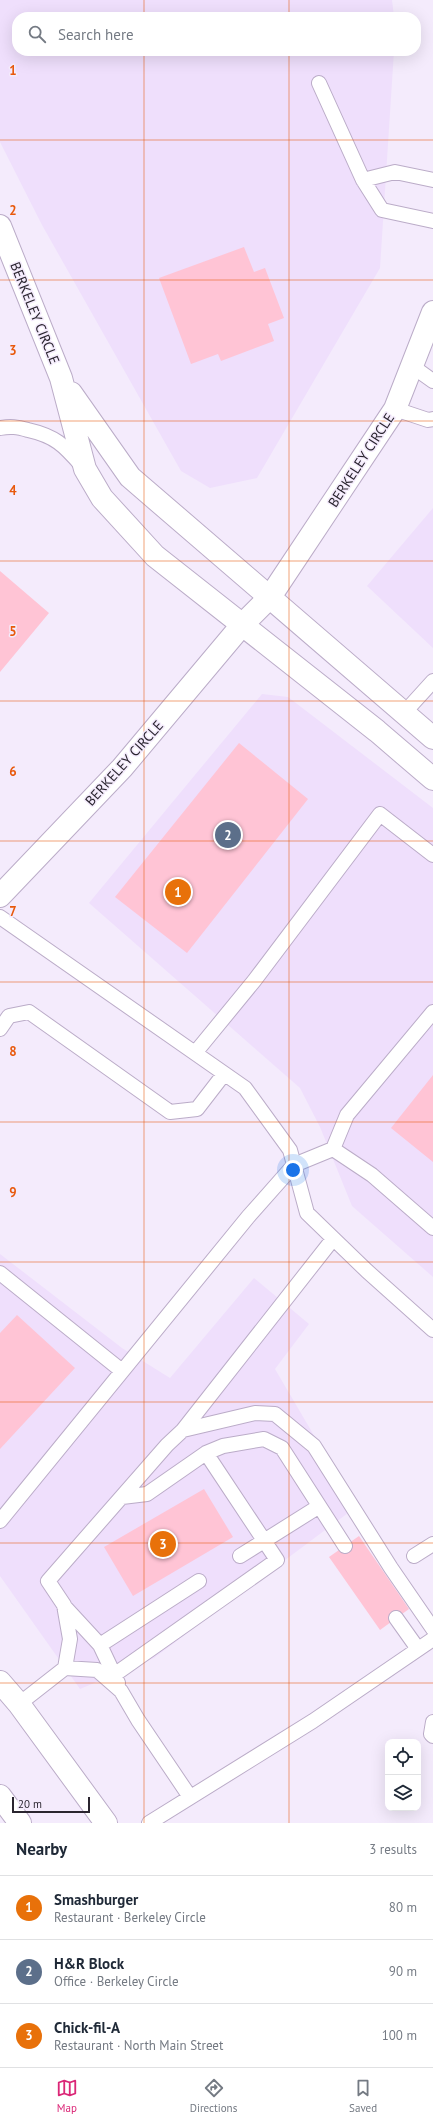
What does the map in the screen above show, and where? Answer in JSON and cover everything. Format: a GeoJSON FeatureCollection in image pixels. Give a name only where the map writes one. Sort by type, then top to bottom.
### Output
{"type":"FeatureCollection","features":[{"type":"Feature","properties":{"kind":"street","name":"BERKELEY CIRCLE"},"geometry":{"type":"LineString","coordinates":[[0,226],[61,378],[85,469],[102,498],[156,556],[377,731],[433,778]]}},
{"type":"Feature","properties":{"kind":"street","name":"BERKELEY CIRCLE"},"geometry":{"type":"LineString","coordinates":[[0,896],[122,768],[242,625],[270,598],[395,409],[433,312]]}},
{"type":"Feature","properties":{"kind":"street","name":"BERKELEY CIRCLE"},"geometry":{"type":"LineString","coordinates":[[61,378],[130,477],[433,738]]}},
{"type":"Feature","properties":{"kind":"street"},"geometry":{"type":"LineString","coordinates":[[0,1682],[19,1704],[106,1823]]}},
{"type":"Feature","properties":{"kind":"street"},"geometry":{"type":"LineString","coordinates":[[0,1796],[20,1823]]}},
{"type":"Feature","properties":{"kind":"lane"},"geometry":{"type":"LineString","coordinates":[[319,83],[363,180],[382,210],[433,221]]}},
{"type":"Feature","properties":{"kind":"lane"},"geometry":{"type":"LineString","coordinates":[[363,180],[395,172],[433,180]]}},
{"type":"Feature","properties":{"kind":"lane"},"geometry":{"type":"LineString","coordinates":[[412,366],[433,381]]}},
{"type":"Feature","properties":{"kind":"lane"},"geometry":{"type":"LineString","coordinates":[[395,409],[428,420],[433,419]]}},
{"type":"Feature","properties":{"kind":"lane"},"geometry":{"type":"LineString","coordinates":[[0,428],[11,426],[47,434],[65,447],[85,469]]}},
{"type":"Feature","properties":{"kind":"lane"},"geometry":{"type":"LineString","coordinates":[[404,713],[433,681]]}},
{"type":"Feature","properties":{"kind":"lane"},"geometry":{"type":"LineString","coordinates":[[195,1053],[254,981],[380,814],[433,855]]}},
{"type":"Feature","properties":{"kind":"lane"},"geometry":{"type":"LineString","coordinates":[[0,917],[246,1088],[290,1150],[308,1213],[334,1239],[433,1330]]}},
{"type":"Feature","properties":{"kind":"lane"},"geometry":{"type":"LineString","coordinates":[[0,1028],[9,1016],[29,1012],[170,1112],[197,1109],[224,1074]]}},
{"type":"Feature","properties":{"kind":"lane"},"geometry":{"type":"LineString","coordinates":[[0,1521],[248,1217],[294,1165],[333,1149],[347,1115],[433,1012]]}},
{"type":"Feature","properties":{"kind":"lane"},"geometry":{"type":"LineString","coordinates":[[333,1149],[372,1175],[433,1228]]}},
{"type":"Feature","properties":{"kind":"lane"},"geometry":{"type":"LineString","coordinates":[[190,1797],[138,1720],[121,1691],[100,1645],[64,1605],[48,1581],[167,1445],[183,1430],[334,1239]]}},
{"type":"Feature","properties":{"kind":"lane"},"geometry":{"type":"LineString","coordinates":[[0,1273],[122,1371]]}},
{"type":"Feature","properties":{"kind":"lane"},"geometry":{"type":"LineString","coordinates":[[183,1430],[255,1414],[275,1414],[314,1446],[391,1568],[433,1629]]}},
{"type":"Feature","properties":{"kind":"lane"},"geometry":{"type":"LineString","coordinates":[[122,1497],[147,1494],[206,1453],[223,1446],[264,1439],[282,1448],[344,1546]]}},
{"type":"Feature","properties":{"kind":"lane"},"geometry":{"type":"LineString","coordinates":[[114,1675],[277,1560],[206,1453]]}},
{"type":"Feature","properties":{"kind":"lane"},"geometry":{"type":"LineString","coordinates":[[240,1556],[318,1507]]}},
{"type":"Feature","properties":{"kind":"lane"},"geometry":{"type":"LineString","coordinates":[[414,1556],[433,1544]]}},
{"type":"Feature","properties":{"kind":"lane"},"geometry":{"type":"LineString","coordinates":[[100,1645],[199,1581]]}},
{"type":"Feature","properties":{"kind":"lane"},"geometry":{"type":"LineString","coordinates":[[64,1605],[70,1639],[65,1668]]}},
{"type":"Feature","properties":{"kind":"lane"},"geometry":{"type":"LineString","coordinates":[[396,1618],[418,1650]]}},
{"type":"Feature","properties":{"kind":"lane"},"geometry":{"type":"LineString","coordinates":[[149,1823],[313,1721],[433,1639]]}},
{"type":"Feature","properties":{"kind":"lane"},"geometry":{"type":"LineString","coordinates":[[19,1704],[65,1668],[97,1670],[121,1691]]}},
{"type":"Feature","properties":{"kind":"lane"},"geometry":{"type":"LineString","coordinates":[[433,1722],[431,1734],[433,1736]]}},
{"type":"Feature","properties":{"kind":"shaded area"},"geometry":{"type":"Polygon","coordinates":[[[0,0],[392,0],[393,12],[12,12],[12,56],[394,56],[380,268],[257,478],[210,488],[181,471],[42,225],[0,142],[0,0]]]}},
{"type":"Feature","properties":{"kind":"shaded area"},"geometry":{"type":"Polygon","coordinates":[[[433,508],[433,648],[367,586],[433,508]]]}},
{"type":"Feature","properties":{"kind":"shaded area"},"geometry":{"type":"Polygon","coordinates":[[[262,694],[288,697],[433,808],[433,1277],[352,1206],[320,1127],[300,1088],[89,903],[262,694]]]}},
{"type":"Feature","properties":{"kind":"shaded area"},"geometry":{"type":"Polygon","coordinates":[[[0,1254],[122,1348],[170,1378],[254,1278],[309,1324],[275,1369],[356,1507],[154,1658],[80,1689],[0,1576],[0,1254]]]}},
{"type":"Feature","properties":{"kind":"building"},"geometry":{"type":"Polygon","coordinates":[[[244,247],[254,272],[265,268],[284,318],[268,324],[274,341],[221,361],[218,354],[191,364],[159,278],[244,247]]]}},
{"type":"Feature","properties":{"kind":"building"},"geometry":{"type":"Polygon","coordinates":[[[0,571],[49,613],[0,672],[0,571]]]}},
{"type":"Feature","properties":{"kind":"building"},"geometry":{"type":"Polygon","coordinates":[[[239,743],[308,799],[187,953],[115,897],[239,743]]]}},
{"type":"Feature","properties":{"kind":"building"},"geometry":{"type":"Polygon","coordinates":[[[433,1075],[433,1162],[391,1128],[433,1075]]]}},
{"type":"Feature","properties":{"kind":"building"},"geometry":{"type":"Polygon","coordinates":[[[17,1315],[75,1368],[0,1449],[0,1333],[17,1315]]]}},
{"type":"Feature","properties":{"kind":"building"},"geometry":{"type":"Polygon","coordinates":[[[204,1489],[233,1537],[133,1596],[104,1547],[204,1489]]]}},
{"type":"Feature","properties":{"kind":"building"},"geometry":{"type":"Polygon","coordinates":[[[359,1536],[409,1609],[380,1630],[329,1557],[359,1536]]]}},
{"type":"Feature","properties":{"kind":"place","name":"H&R Block"},"geometry":{"type":"Point","coordinates":[228,835]}},
{"type":"Feature","properties":{"kind":"place","name":"Smashburger"},"geometry":{"type":"Point","coordinates":[178,892]}},
{"type":"Feature","properties":{"kind":"place","name":"Chick-fil-A"},"geometry":{"type":"Point","coordinates":[163,1544]}}]}
